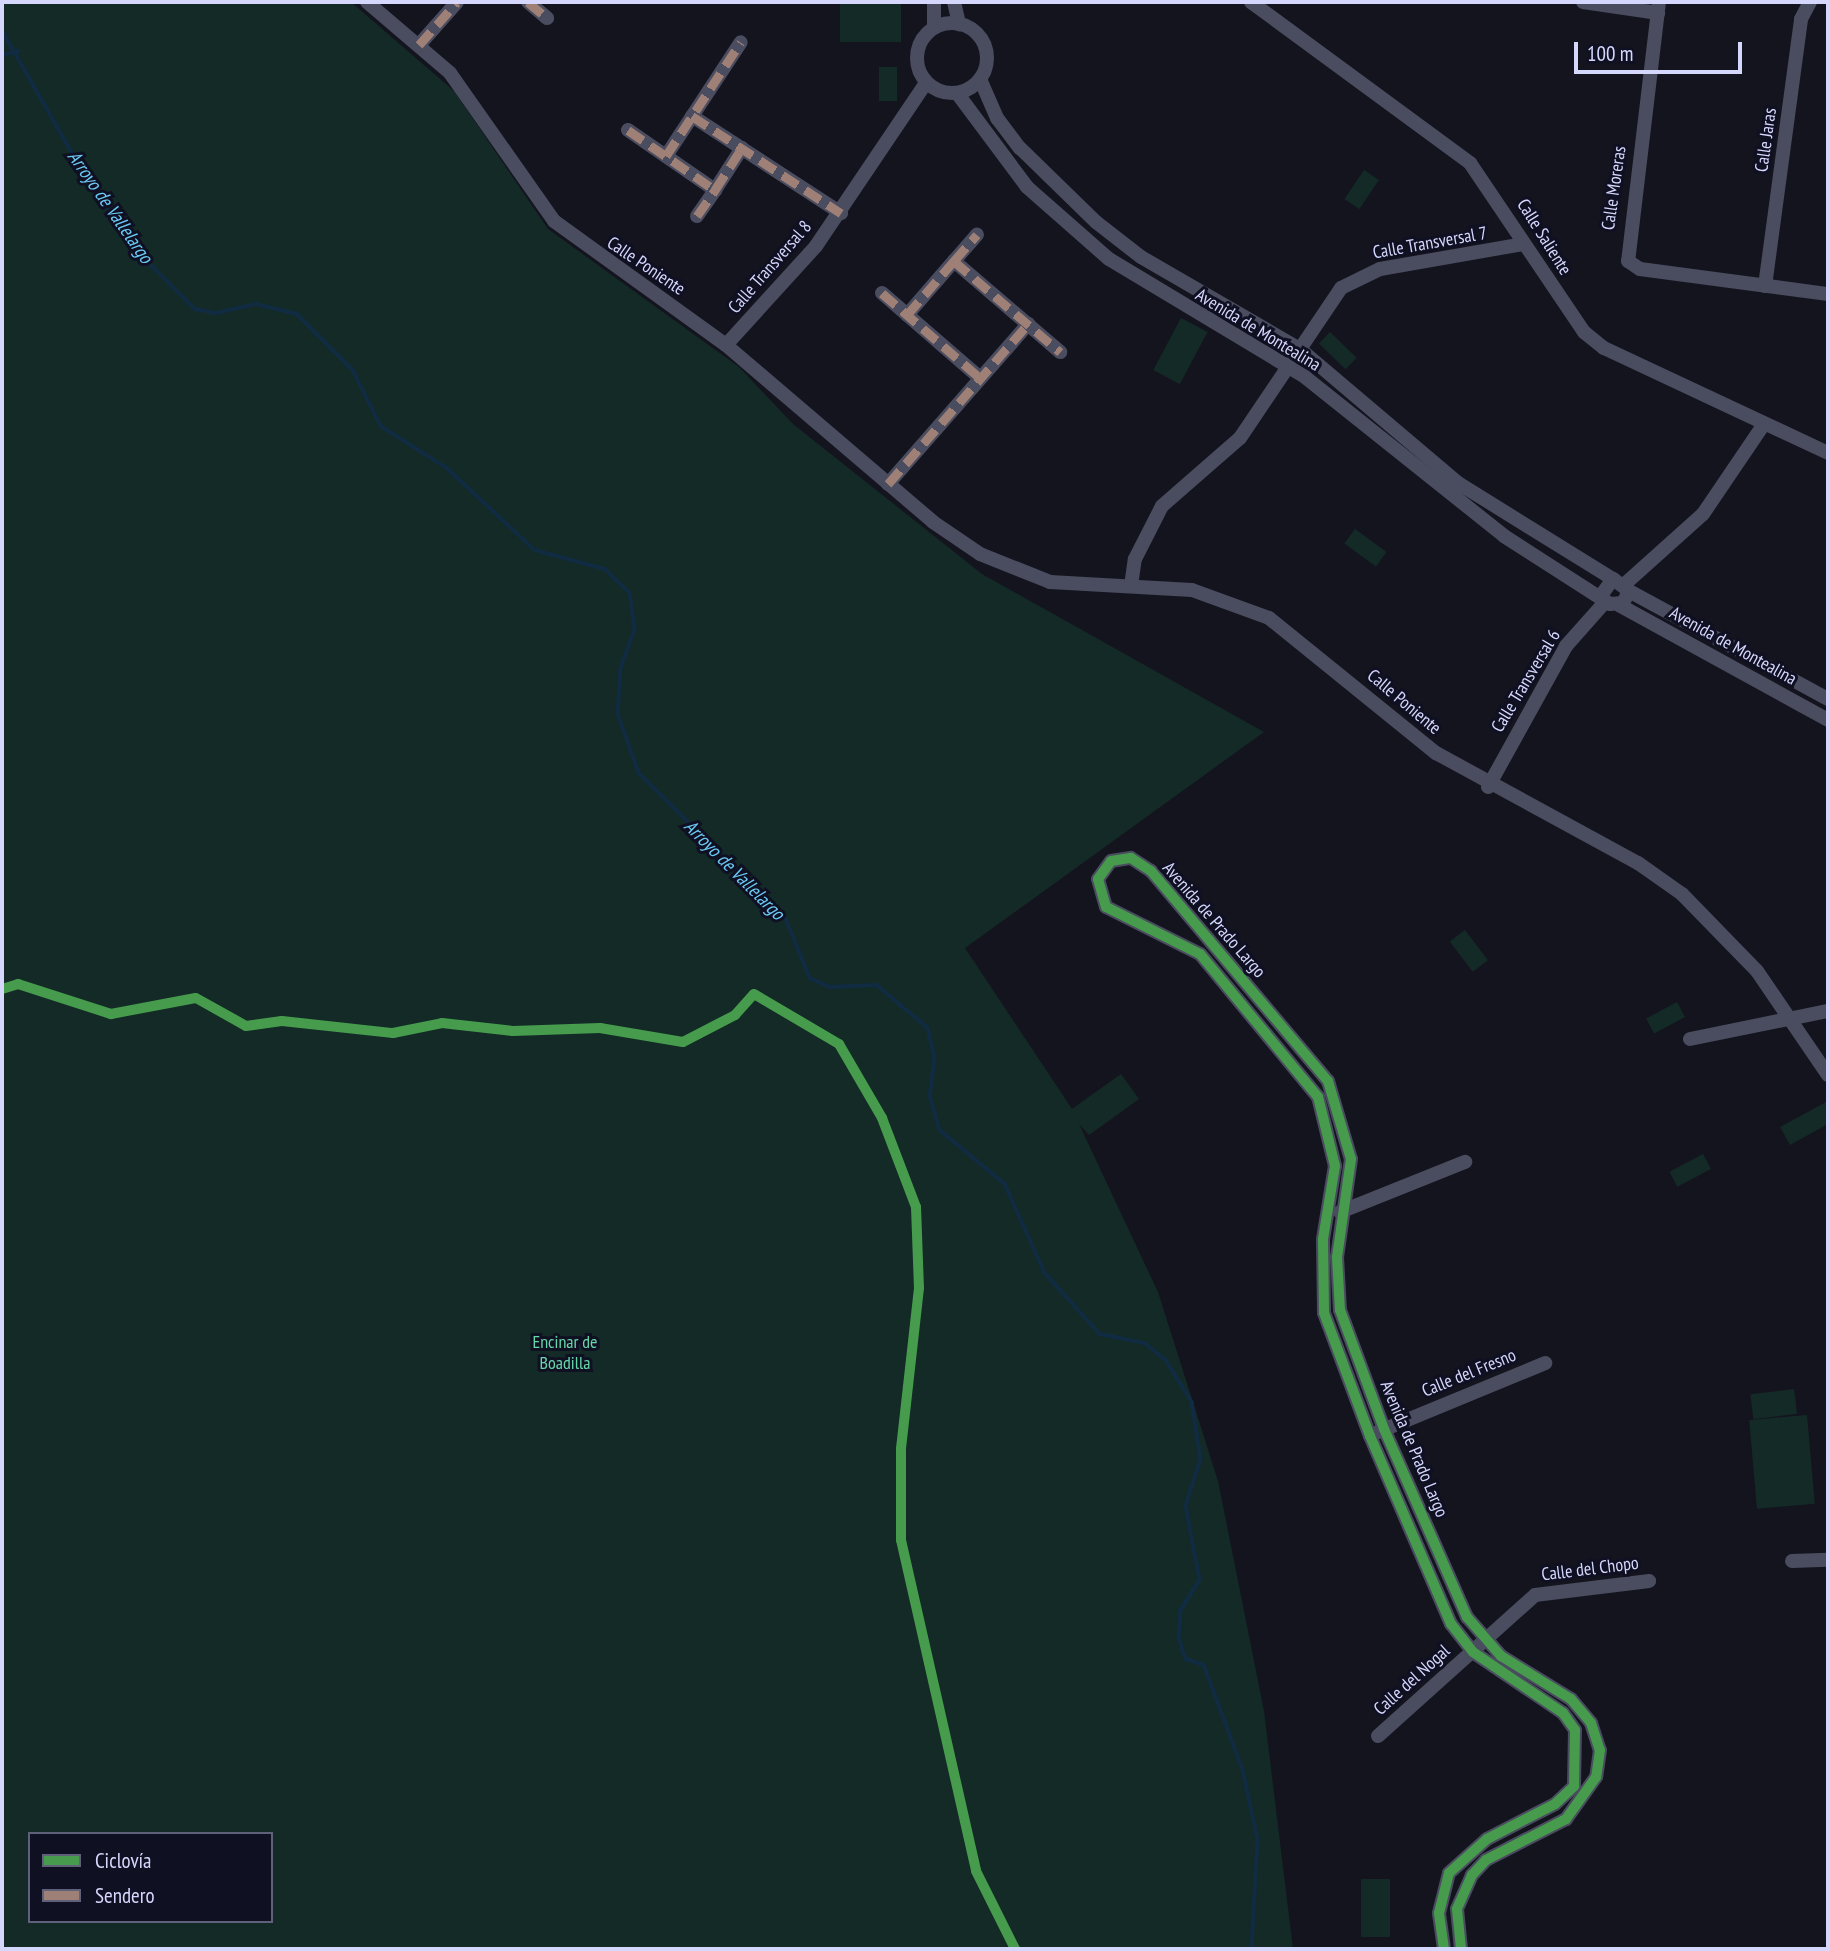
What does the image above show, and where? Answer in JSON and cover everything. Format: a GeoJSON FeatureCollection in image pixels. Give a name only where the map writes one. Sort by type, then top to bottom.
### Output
{"type":"FeatureCollection","features":[{"type":"Feature","properties":{"kind":"street","name":"Calle Poniente"},"geometry":{"type":"LineString","coordinates":[[367,2],[450,73],[554,221],[726,345],[888,484],[980,554],[1017,572],[1078,586],[1131,586],[1219,596],[1269,618],[1436,753],[1488,787],[1638,863],[1682,894],[1719,926],[1791,1018],[1828,1075]]}},
{"type":"Feature","properties":{"kind":"street"},"geometry":{"type":"LineString","coordinates":[[419,45],[457,2]]}},
{"type":"Feature","properties":{"kind":"street"},"geometry":{"type":"LineString","coordinates":[[528,2],[547,18]]}},
{"type":"Feature","properties":{"kind":"street"},"geometry":{"type":"LineString","coordinates":[[934,2],[934,27],[916,53],[926,83],[957,93],[980,79],[986,60],[982,39],[959,23],[954,2]]}},
{"type":"Feature","properties":{"kind":"street","name":"Calle Saliente"},"geometry":{"type":"LineString","coordinates":[[1251,2],[1470,163],[1584,332],[1604,348],[1762,427],[1828,453]]}},
{"type":"Feature","properties":{"kind":"street"},"geometry":{"type":"LineString","coordinates":[[1583,2],[1659,8]]}},
{"type":"Feature","properties":{"kind":"street","name":"Calle Jaras"},"geometry":{"type":"LineString","coordinates":[[1765,286],[1801,19],[1810,2]]}},
{"type":"Feature","properties":{"kind":"street","name":"Calle Moreras"},"geometry":{"type":"LineString","coordinates":[[1659,8],[1628,261],[1640,269],[1828,294]]}},
{"type":"Feature","properties":{"kind":"street"},"geometry":{"type":"LineString","coordinates":[[934,27],[959,23]]}},
{"type":"Feature","properties":{"kind":"street"},"geometry":{"type":"LineString","coordinates":[[666,156],[741,42]]}},
{"type":"Feature","properties":{"kind":"street","name":"Avenida de Montealina"},"geometry":{"type":"LineString","coordinates":[[980,79],[997,118],[1020,148],[1096,222],[1173,277],[1300,349],[1458,483],[1623,584],[1828,699]]}},
{"type":"Feature","properties":{"kind":"street","name":"Calle Transversal 8"},"geometry":{"type":"LineString","coordinates":[[726,345],[841,213],[926,83]]}},
{"type":"Feature","properties":{"kind":"street","name":"Avenida de Montealina"},"geometry":{"type":"LineString","coordinates":[[957,93],[1027,187],[1079,235],[1165,297],[1289,366],[1457,504],[1609,600],[1828,720]]}},
{"type":"Feature","properties":{"kind":"street","name":"Calle Transversal 8"},"geometry":{"type":"LineString","coordinates":[[692,116],[841,213]]}},
{"type":"Feature","properties":{"kind":"street"},"geometry":{"type":"LineString","coordinates":[[628,130],[715,190]]}},
{"type":"Feature","properties":{"kind":"street"},"geometry":{"type":"LineString","coordinates":[[697,216],[742,148]]}},
{"type":"Feature","properties":{"kind":"street"},"geometry":{"type":"LineString","coordinates":[[907,315],[977,235]]}},
{"type":"Feature","properties":{"kind":"street","name":"Calle Transversal 7"},"geometry":{"type":"LineString","coordinates":[[1131,586],[1135,559],[1162,506],[1240,438],[1300,349],[1324,305],[1355,278],[1523,244]]}},
{"type":"Feature","properties":{"kind":"street"},"geometry":{"type":"LineString","coordinates":[[954,261],[1060,352]]}},
{"type":"Feature","properties":{"kind":"street"},"geometry":{"type":"LineString","coordinates":[[882,293],[980,378]]}},
{"type":"Feature","properties":{"kind":"street"},"geometry":{"type":"LineString","coordinates":[[888,484],[1028,324]]}},
{"type":"Feature","properties":{"kind":"street"},"geometry":{"type":"LineString","coordinates":[[1609,600],[1623,584],[1703,514],[1762,427]]}},
{"type":"Feature","properties":{"kind":"street"},"geometry":{"type":"LineString","coordinates":[[1609,600],[1623,584]]}},
{"type":"Feature","properties":{"kind":"street","name":"Calle Transversal 6"},"geometry":{"type":"LineString","coordinates":[[1488,787],[1566,646],[1609,600]]}},
{"type":"Feature","properties":{"kind":"street","name":"Avenida de Prado Largo"},"geometry":{"type":"LineString","coordinates":[[1444,1949],[1439,1913],[1449,1872],[1487,1839],[1555,1804],[1574,1786],[1579,1770],[1575,1730],[1563,1713],[1473,1652],[1451,1624],[1370,1436],[1324,1313],[1328,1213],[1335,1166],[1318,1097],[1200,954],[1106,907],[1098,879],[1111,861],[1130,858],[1151,871],[1328,1081],[1351,1159],[1348,1211],[1337,1257],[1340,1310],[1384,1429],[1467,1617],[1501,1656],[1570,1699],[1591,1723],[1600,1750],[1597,1777],[1566,1819],[1486,1860],[1472,1875],[1457,1909],[1461,1949]]}},
{"type":"Feature","properties":{"kind":"street"},"geometry":{"type":"LineString","coordinates":[[1690,1039],[1828,1011]]}},
{"type":"Feature","properties":{"kind":"street"},"geometry":{"type":"LineString","coordinates":[[1328,1213],[1348,1211],[1465,1162]]}},
{"type":"Feature","properties":{"kind":"street","name":"Calle del Fresno"},"geometry":{"type":"LineString","coordinates":[[1370,1436],[1545,1363]]}},
{"type":"Feature","properties":{"kind":"street"},"geometry":{"type":"LineString","coordinates":[[1792,1561],[1828,1560]]}},
{"type":"Feature","properties":{"kind":"street","name":"Calle del Chopo"},"geometry":{"type":"LineString","coordinates":[[1473,1652],[1535,1595],[1649,1581]]}},
{"type":"Feature","properties":{"kind":"street","name":"Calle del Nogal"},"geometry":{"type":"LineString","coordinates":[[1378,1736],[1473,1652]]}},
{"type":"Feature","properties":{"kind":"green space","name":"Encinar de Boadilla"},"geometry":{"type":"Polygon","coordinates":[[[2,2],[351,2],[454,91],[548,229],[739,367],[793,424],[982,574],[1264,732],[965,948],[1072,1109],[1121,1074],[1139,1099],[1089,1135],[1079,1124],[1158,1292],[1218,1481],[1264,1711],[1293,1949],[2,1949],[2,2]]]}},
{"type":"Feature","properties":{"kind":"green space"},"geometry":{"type":"Polygon","coordinates":[[[840,2],[901,2],[901,42],[840,42],[840,2]]]}},
{"type":"Feature","properties":{"kind":"green space"},"geometry":{"type":"Polygon","coordinates":[[[879,67],[897,67],[897,101],[879,101],[879,67]]]}},
{"type":"Feature","properties":{"kind":"green space"},"geometry":{"type":"Polygon","coordinates":[[[1364,170],[1379,180],[1359,209],[1344,199],[1364,170]]]}},
{"type":"Feature","properties":{"kind":"green space"},"geometry":{"type":"Polygon","coordinates":[[[1181,318],[1207,332],[1180,384],[1153,370],[1181,318]]]}},
{"type":"Feature","properties":{"kind":"green space"},"geometry":{"type":"Polygon","coordinates":[[[1330,332],[1357,358],[1346,369],[1319,344],[1330,332]]]}},
{"type":"Feature","properties":{"kind":"green space"},"geometry":{"type":"Polygon","coordinates":[[[1355,529],[1387,552],[1376,566],[1344,544],[1355,529]]]}},
{"type":"Feature","properties":{"kind":"green space"},"geometry":{"type":"Polygon","coordinates":[[[1465,930],[1488,960],[1473,972],[1450,941],[1465,930]]]}},
{"type":"Feature","properties":{"kind":"green space"},"geometry":{"type":"Polygon","coordinates":[[[1677,1002],[1685,1017],[1654,1033],[1646,1018],[1677,1002]]]}},
{"type":"Feature","properties":{"kind":"green space"},"geometry":{"type":"Polygon","coordinates":[[[1828,1101],[1828,1124],[1790,1145],[1780,1127],[1828,1101]]]}},
{"type":"Feature","properties":{"kind":"green space"},"geometry":{"type":"Polygon","coordinates":[[[1703,1154],[1711,1169],[1677,1187],[1669,1172],[1703,1154]]]}},
{"type":"Feature","properties":{"kind":"green space"},"geometry":{"type":"Polygon","coordinates":[[[1794,1389],[1797,1414],[1753,1419],[1750,1394],[1794,1389]]]}},
{"type":"Feature","properties":{"kind":"green space"},"geometry":{"type":"Polygon","coordinates":[[[1807,1415],[1815,1504],[1757,1509],[1749,1420],[1807,1415]]]}},
{"type":"Feature","properties":{"kind":"green space"},"geometry":{"type":"Polygon","coordinates":[[[1361,1879],[1390,1879],[1390,1937],[1361,1937],[1361,1879]]]}},
{"type":"Feature","properties":{"kind":"waterway","name":"Arroyo de Vallelargo"},"geometry":{"type":"LineString","coordinates":[[2,30],[87,179],[143,257],[195,309],[216,313],[256,304],[297,314],[353,370],[381,426],[447,468],[535,550],[605,569],[630,593],[635,630],[621,668],[618,714],[639,773],[786,919],[810,978],[830,987],[877,985],[928,1028],[935,1058],[930,1096],[940,1130],[1005,1184],[1045,1273],[1100,1334],[1145,1343],[1166,1360],[1192,1402],[1201,1459],[1186,1506],[1200,1580],[1181,1610],[1179,1638],[1186,1659],[1204,1665],[1243,1770],[1258,1840],[1252,1949]]}},
{"type":"Feature","properties":{"kind":"waterway"},"geometry":{"type":"LineString","coordinates":[[2,55],[19,51]]}},
{"type":"Feature","properties":{"kind":"marked path"},"geometry":{"type":"LineString","coordinates":[[419,45],[457,2]]}},
{"type":"Feature","properties":{"kind":"marked path"},"geometry":{"type":"LineString","coordinates":[[528,2],[547,18]]}},
{"type":"Feature","properties":{"kind":"marked path"},"geometry":{"type":"LineString","coordinates":[[666,156],[741,42]]}},
{"type":"Feature","properties":{"kind":"marked path"},"geometry":{"type":"LineString","coordinates":[[692,116],[841,213]]}},
{"type":"Feature","properties":{"kind":"marked path"},"geometry":{"type":"LineString","coordinates":[[628,130],[715,190],[742,148]]}},
{"type":"Feature","properties":{"kind":"marked path"},"geometry":{"type":"LineString","coordinates":[[697,216],[715,190]]}},
{"type":"Feature","properties":{"kind":"marked path"},"geometry":{"type":"LineString","coordinates":[[954,261],[977,235]]}},
{"type":"Feature","properties":{"kind":"marked path"},"geometry":{"type":"LineString","coordinates":[[907,315],[954,261],[1060,352]]}},
{"type":"Feature","properties":{"kind":"marked path"},"geometry":{"type":"LineString","coordinates":[[882,293],[980,378]]}},
{"type":"Feature","properties":{"kind":"marked path"},"geometry":{"type":"LineString","coordinates":[[888,484],[1028,324]]}},
{"type":"Feature","properties":{"kind":"cycle path"},"geometry":{"type":"LineString","coordinates":[[1444,1949],[1439,1913],[1449,1873],[1487,1839],[1555,1804],[1574,1786],[1575,1730],[1563,1713],[1473,1652],[1451,1624],[1370,1436],[1324,1313],[1323,1239],[1335,1166],[1318,1097],[1200,954],[1106,907],[1098,879],[1111,861],[1131,858],[1151,871],[1328,1081],[1351,1159],[1337,1257],[1340,1310],[1384,1429],[1467,1617],[1501,1656],[1571,1699],[1591,1723],[1600,1750],[1596,1777],[1566,1819],[1486,1860],[1472,1875],[1457,1909],[1461,1949]]}},
{"type":"Feature","properties":{"kind":"cycle path"},"geometry":{"type":"LineString","coordinates":[[2,989],[18,984],[111,1014],[196,998],[246,1026],[282,1021],[393,1033],[442,1023],[513,1031],[600,1028],[683,1042],[735,1015],[754,994],[839,1044],[882,1118],[916,1207],[919,1288],[901,1449],[901,1540],[976,1871],[1015,1949]]}}]}
